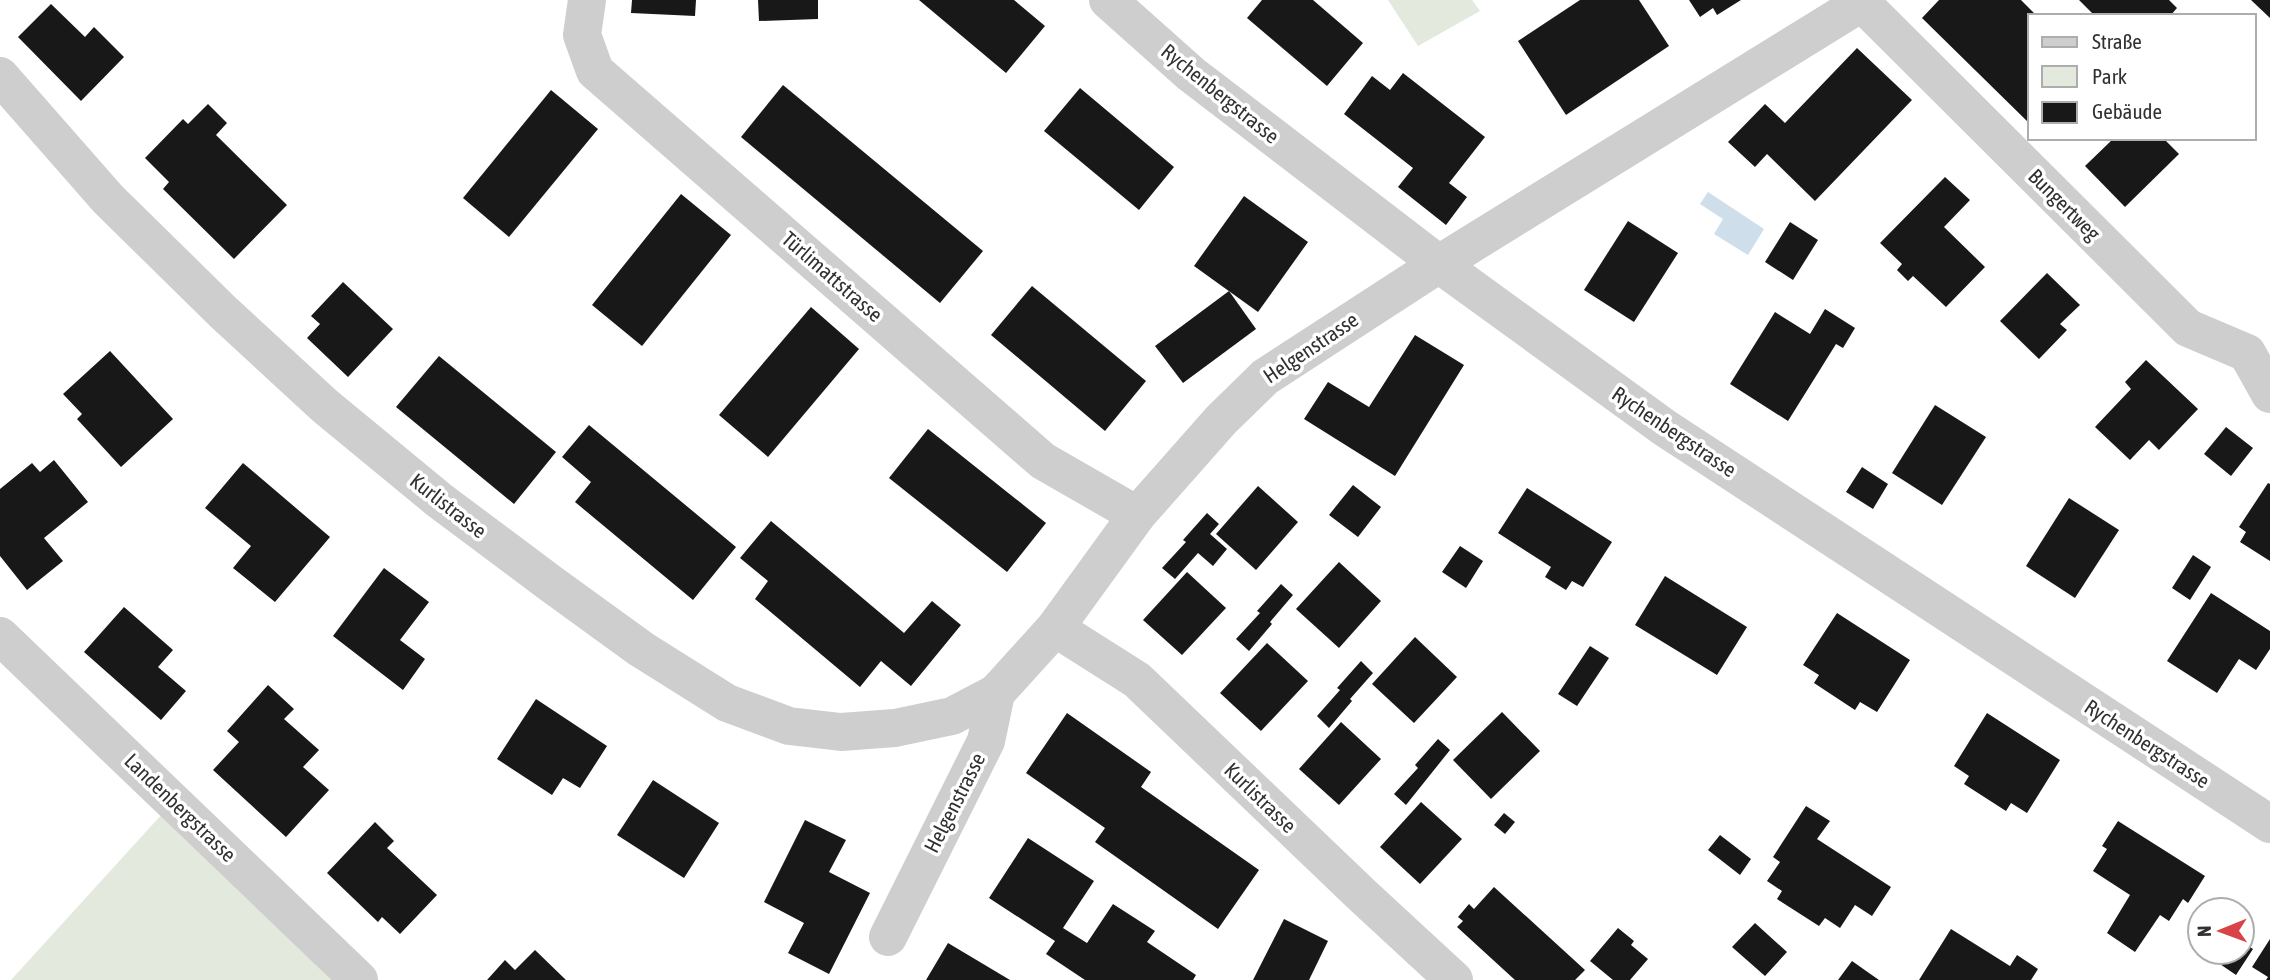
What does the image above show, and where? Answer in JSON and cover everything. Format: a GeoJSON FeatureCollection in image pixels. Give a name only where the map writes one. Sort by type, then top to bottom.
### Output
{"type":"FeatureCollection","features":[{"type":"Feature","properties":{"kind":"street","name":"Türlimattstrasse"},"geometry":{"type":"LineString","coordinates":[[587,0],[582,35],[595,71],[1043,461],[1137,515]]}},
{"type":"Feature","properties":{"kind":"street","name":"Rychenbergstrasse"},"geometry":{"type":"LineString","coordinates":[[1108,0],[1191,74],[1439,264],[1665,428],[2270,824]]}},
{"type":"Feature","properties":{"kind":"street","name":"Helgenstrasse"},"geometry":{"type":"LineString","coordinates":[[888,937],[986,741],[996,693],[1055,628],[1137,515],[1221,420],[1265,377],[1439,264],[1864,1]]}},
{"type":"Feature","properties":{"kind":"street","name":"Bungertweg"},"geometry":{"type":"LineString","coordinates":[[1864,1],[2188,328],[2247,353],[2270,394]]}},
{"type":"Feature","properties":{"kind":"street","name":"Kurlistrasse"},"geometry":{"type":"LineString","coordinates":[[0,76],[108,199],[223,312],[325,406],[439,500],[528,566],[641,649],[727,703],[789,726],[841,733],[895,728],[952,716],[996,693]]}},
{"type":"Feature","properties":{"kind":"street","name":"Kurlistrasse"},"geometry":{"type":"LineString","coordinates":[[1055,628],[1137,680],[1454,980]]}},
{"type":"Feature","properties":{"kind":"street","name":"Landenbergstrasse"},"geometry":{"type":"LineString","coordinates":[[0,636],[359,980]]}},
{"type":"Feature","properties":{"kind":"green space"},"geometry":{"type":"Polygon","coordinates":[[[1388,0],[1472,0],[1480,11],[1418,46],[1388,0]]]}},
{"type":"Feature","properties":{"kind":"green space"},"geometry":{"type":"Polygon","coordinates":[[[173,802],[359,980],[11,980],[173,802]]]}},
{"type":"Feature","properties":{"kind":"water"},"geometry":{"type":"Polygon","coordinates":[[[1708,192],[1764,229],[1748,255],[1714,234],[1723,219],[1700,204],[1708,192]]]}},
{"type":"Feature","properties":{"kind":"building"},"geometry":{"type":"Polygon","coordinates":[[[632,0],[696,0],[695,16],[631,13],[632,0]]]}},
{"type":"Feature","properties":{"kind":"building"},"geometry":{"type":"Polygon","coordinates":[[[758,0],[818,0],[818,19],[759,21],[758,0]]]}},
{"type":"Feature","properties":{"kind":"building"},"geometry":{"type":"Polygon","coordinates":[[[919,0],[1014,0],[1045,26],[1006,73],[919,0]]]}},
{"type":"Feature","properties":{"kind":"building"},"geometry":{"type":"Polygon","coordinates":[[[1262,0],[1313,0],[1363,43],[1327,86],[1247,18],[1262,0]]]}},
{"type":"Feature","properties":{"kind":"building"},"geometry":{"type":"Polygon","coordinates":[[[1580,0],[1639,0],[1669,46],[1566,115],[1518,41],[1580,0]]]}},
{"type":"Feature","properties":{"kind":"building"},"geometry":{"type":"Polygon","coordinates":[[[1689,0],[1741,0],[1717,15],[1713,8],[1700,17],[1689,0]]]}},
{"type":"Feature","properties":{"kind":"building"},"geometry":{"type":"Polygon","coordinates":[[[1939,0],[2021,0],[2035,14],[2028,14],[2028,122],[1922,18],[1939,0]]]}},
{"type":"Feature","properties":{"kind":"building"},"geometry":{"type":"Polygon","coordinates":[[[2079,0],[2169,0],[2177,8],[2172,14],[2093,14],[2079,0]]]}},
{"type":"Feature","properties":{"kind":"building"},"geometry":{"type":"Polygon","coordinates":[[[2251,0],[2270,0],[2270,18],[2251,0]]]}},
{"type":"Feature","properties":{"kind":"building"},"geometry":{"type":"Polygon","coordinates":[[[51,4],[85,37],[94,27],[124,57],[81,101],[18,37],[51,4]]]}},
{"type":"Feature","properties":{"kind":"building"},"geometry":{"type":"Polygon","coordinates":[[[1857,48],[1912,100],[1815,201],[1767,154],[1755,167],[1728,142],[1765,104],[1785,123],[1857,48]]]}},
{"type":"Feature","properties":{"kind":"building"},"geometry":{"type":"Polygon","coordinates":[[[1403,73],[1485,137],[1449,183],[1467,197],[1446,225],[1398,187],[1413,168],[1344,114],[1372,76],[1390,90],[1403,73]]]}},
{"type":"Feature","properties":{"kind":"building"},"geometry":{"type":"Polygon","coordinates":[[[783,85],[983,251],[940,303],[741,137],[783,85]]]}},
{"type":"Feature","properties":{"kind":"building"},"geometry":{"type":"Polygon","coordinates":[[[1080,88],[1174,167],[1139,210],[1044,131],[1080,88]]]}},
{"type":"Feature","properties":{"kind":"building"},"geometry":{"type":"Polygon","coordinates":[[[551,90],[598,129],[509,237],[463,198],[551,90]]]}},
{"type":"Feature","properties":{"kind":"building"},"geometry":{"type":"Polygon","coordinates":[[[208,104],[227,123],[216,135],[287,205],[234,259],[163,189],[169,182],[145,158],[183,119],[188,124],[208,104]]]}},
{"type":"Feature","properties":{"kind":"building"},"geometry":{"type":"Polygon","coordinates":[[[2112,140],[2165,140],[2179,154],[2125,207],[2085,166],[2112,140]]]}},
{"type":"Feature","properties":{"kind":"building"},"geometry":{"type":"Polygon","coordinates":[[[1945,177],[1970,200],[1944,227],[1985,267],[1946,307],[1913,276],[1908,281],[1897,270],[1902,264],[1880,243],[1945,177]]]}},
{"type":"Feature","properties":{"kind":"building"},"geometry":{"type":"Polygon","coordinates":[[[681,194],[731,235],[642,346],[592,305],[681,194]]]}},
{"type":"Feature","properties":{"kind":"building"},"geometry":{"type":"Polygon","coordinates":[[[1244,196],[1308,242],[1258,312],[1194,266],[1244,196]]]}},
{"type":"Feature","properties":{"kind":"building"},"geometry":{"type":"Polygon","coordinates":[[[1628,221],[1678,253],[1634,322],[1584,290],[1628,221]]]}},
{"type":"Feature","properties":{"kind":"building"},"geometry":{"type":"Polygon","coordinates":[[[1790,222],[1818,240],[1793,280],[1765,262],[1790,222]]]}},
{"type":"Feature","properties":{"kind":"building"},"geometry":{"type":"Polygon","coordinates":[[[2047,273],[2080,305],[2060,324],[2067,330],[2039,359],[2000,321],[2047,273]]]}},
{"type":"Feature","properties":{"kind":"building"},"geometry":{"type":"Polygon","coordinates":[[[343,282],[393,329],[348,377],[307,338],[320,324],[311,316],[343,282]]]}},
{"type":"Feature","properties":{"kind":"building"},"geometry":{"type":"Polygon","coordinates":[[[1032,286],[1146,381],[1105,431],[991,335],[1032,286]]]}},
{"type":"Feature","properties":{"kind":"building"},"geometry":{"type":"Polygon","coordinates":[[[1229,291],[1256,329],[1183,383],[1155,346],[1229,291]]]}},
{"type":"Feature","properties":{"kind":"building"},"geometry":{"type":"Polygon","coordinates":[[[811,307],[859,349],[768,457],[719,415],[811,307]]]}},
{"type":"Feature","properties":{"kind":"building"},"geometry":{"type":"Polygon","coordinates":[[[1825,309],[1855,328],[1843,348],[1836,344],[1788,421],[1730,384],[1775,312],[1810,334],[1825,309]]]}},
{"type":"Feature","properties":{"kind":"building"},"geometry":{"type":"Polygon","coordinates":[[[1415,335],[1464,365],[1395,476],[1304,419],[1328,382],[1369,407],[1415,335]]]}},
{"type":"Feature","properties":{"kind":"building"},"geometry":{"type":"Polygon","coordinates":[[[110,351],[173,419],[121,467],[77,419],[82,414],[63,394],[110,351]]]}},
{"type":"Feature","properties":{"kind":"building"},"geometry":{"type":"Polygon","coordinates":[[[439,356],[556,452],[514,504],[396,407],[439,356]]]}},
{"type":"Feature","properties":{"kind":"building"},"geometry":{"type":"Polygon","coordinates":[[[2146,360],[2198,409],[2159,450],[2149,440],[2130,460],[2095,427],[2131,389],[2125,382],[2146,360]]]}},
{"type":"Feature","properties":{"kind":"building"},"geometry":{"type":"Polygon","coordinates":[[[1935,405],[1986,437],[1942,505],[1892,473],[1935,405]]]}},
{"type":"Feature","properties":{"kind":"building"},"geometry":{"type":"Polygon","coordinates":[[[589,425],[736,547],[693,600],[575,502],[591,482],[562,457],[589,425]]]}},
{"type":"Feature","properties":{"kind":"building"},"geometry":{"type":"Polygon","coordinates":[[[2226,427],[2253,448],[2231,476],[2204,454],[2226,427]]]}},
{"type":"Feature","properties":{"kind":"building"},"geometry":{"type":"Polygon","coordinates":[[[928,429],[1046,523],[1007,572],[889,478],[928,429]]]}},
{"type":"Feature","properties":{"kind":"building"},"geometry":{"type":"Polygon","coordinates":[[[54,460],[88,502],[44,538],[63,561],[27,590],[0,556],[0,489],[32,463],[40,472],[54,460]]]}},
{"type":"Feature","properties":{"kind":"building"},"geometry":{"type":"Polygon","coordinates":[[[243,463],[330,537],[275,602],[233,568],[251,546],[205,508],[243,463]]]}},
{"type":"Feature","properties":{"kind":"building"},"geometry":{"type":"Polygon","coordinates":[[[1862,467],[1888,484],[1873,509],[1846,492],[1862,467]]]}},
{"type":"Feature","properties":{"kind":"building"},"geometry":{"type":"Polygon","coordinates":[[[2268,483],[2270,561],[2240,542],[2246,532],[2239,527],[2268,483]]]}},
{"type":"Feature","properties":{"kind":"building"},"geometry":{"type":"Polygon","coordinates":[[[1353,485],[1381,507],[1358,537],[1329,515],[1353,485]]]}},
{"type":"Feature","properties":{"kind":"building"},"geometry":{"type":"Polygon","coordinates":[[[1258,486],[1298,522],[1256,570],[1216,534],[1258,486]]]}},
{"type":"Feature","properties":{"kind":"building"},"geometry":{"type":"Polygon","coordinates":[[[1527,488],[1612,542],[1583,587],[1572,581],[1566,590],[1545,577],[1551,567],[1498,533],[1527,488]]]}},
{"type":"Feature","properties":{"kind":"building"},"geometry":{"type":"Polygon","coordinates":[[[2069,498],[2119,530],[2075,598],[2026,566],[2069,498]]]}},
{"type":"Feature","properties":{"kind":"building"},"geometry":{"type":"Polygon","coordinates":[[[1207,513],[1219,524],[1210,534],[1227,549],[1213,566],[1198,553],[1175,579],[1162,568],[1186,542],[1183,540],[1207,513]]]}},
{"type":"Feature","properties":{"kind":"building"},"geometry":{"type":"Polygon","coordinates":[[[771,521],[904,633],[932,601],[961,625],[911,686],[881,661],[860,687],[755,599],[768,581],[740,558],[771,521]]]}},
{"type":"Feature","properties":{"kind":"building"},"geometry":{"type":"Polygon","coordinates":[[[1460,546],[1483,561],[1466,588],[1442,572],[1460,546]]]}},
{"type":"Feature","properties":{"kind":"building"},"geometry":{"type":"Polygon","coordinates":[[[2193,555],[2211,567],[2190,600],[2172,588],[2193,555]]]}},
{"type":"Feature","properties":{"kind":"building"},"geometry":{"type":"Polygon","coordinates":[[[1339,562],[1381,601],[1339,648],[1296,609],[1339,562]]]}},
{"type":"Feature","properties":{"kind":"building"},"geometry":{"type":"Polygon","coordinates":[[[384,568],[429,602],[400,640],[425,659],[403,690],[333,636],[384,568]]]}},
{"type":"Feature","properties":{"kind":"building"},"geometry":{"type":"Polygon","coordinates":[[[1187,572],[1226,608],[1182,655],[1143,620],[1187,572]]]}},
{"type":"Feature","properties":{"kind":"building"},"geometry":{"type":"Polygon","coordinates":[[[1665,576],[1747,627],[1717,675],[1635,625],[1665,576]]]}},
{"type":"Feature","properties":{"kind":"building"},"geometry":{"type":"Polygon","coordinates":[[[1281,584],[1293,595],[1249,651],[1236,639],[1260,613],[1257,611],[1281,584]]]}},
{"type":"Feature","properties":{"kind":"building"},"geometry":{"type":"Polygon","coordinates":[[[2211,593],[2270,631],[2270,649],[2256,670],[2239,659],[2217,693],[2167,661],[2211,593]]]}},
{"type":"Feature","properties":{"kind":"building"},"geometry":{"type":"Polygon","coordinates":[[[124,607],[173,650],[158,667],[186,691],[161,720],[84,652],[124,607]]]}},
{"type":"Feature","properties":{"kind":"building"},"geometry":{"type":"Polygon","coordinates":[[[1837,613],[1910,660],[1877,712],[1860,702],[1855,710],[1814,683],[1819,675],[1803,665],[1837,613]]]}},
{"type":"Feature","properties":{"kind":"building"},"geometry":{"type":"Polygon","coordinates":[[[1415,637],[1457,677],[1414,723],[1372,684],[1415,637]]]}},
{"type":"Feature","properties":{"kind":"building"},"geometry":{"type":"Polygon","coordinates":[[[1267,643],[1308,681],[1261,731],[1220,693],[1267,643]]]}},
{"type":"Feature","properties":{"kind":"building"},"geometry":{"type":"Polygon","coordinates":[[[1590,646],[1609,658],[1577,706],[1558,694],[1590,646]]]}},
{"type":"Feature","properties":{"kind":"building"},"geometry":{"type":"Polygon","coordinates":[[[1361,661],[1373,673],[1329,728],[1317,716],[1361,661]]]}},
{"type":"Feature","properties":{"kind":"building"},"geometry":{"type":"Polygon","coordinates":[[[268,685],[294,709],[284,719],[319,750],[303,767],[329,790],[286,837],[213,770],[239,742],[227,731],[268,685]]]}},
{"type":"Feature","properties":{"kind":"building"},"geometry":{"type":"Polygon","coordinates":[[[536,699],[607,746],[580,788],[563,778],[552,795],[497,759],[536,699]]]}},
{"type":"Feature","properties":{"kind":"building"},"geometry":{"type":"Polygon","coordinates":[[[1502,712],[1540,751],[1491,799],[1453,760],[1502,712]]]}},
{"type":"Feature","properties":{"kind":"building"},"geometry":{"type":"Polygon","coordinates":[[[1067,713],[1151,772],[1141,787],[1259,870],[1218,929],[1095,842],[1105,828],[1026,773],[1067,713]]]}},
{"type":"Feature","properties":{"kind":"building"},"geometry":{"type":"Polygon","coordinates":[[[1987,713],[2060,760],[2027,813],[2011,803],[2006,811],[1964,784],[1969,776],[1954,766],[1987,713]]]}},
{"type":"Feature","properties":{"kind":"building"},"geometry":{"type":"Polygon","coordinates":[[[1341,722],[1381,759],[1339,805],[1299,769],[1341,722]]]}},
{"type":"Feature","properties":{"kind":"building"},"geometry":{"type":"Polygon","coordinates":[[[1438,739],[1450,750],[1406,805],[1394,794],[1418,768],[1415,765],[1438,739]]]}},
{"type":"Feature","properties":{"kind":"building"},"geometry":{"type":"Polygon","coordinates":[[[653,780],[719,823],[684,878],[617,835],[653,780]]]}},
{"type":"Feature","properties":{"kind":"building"},"geometry":{"type":"Polygon","coordinates":[[[1421,802],[1462,839],[1420,884],[1380,847],[1421,802]]]}},
{"type":"Feature","properties":{"kind":"building"},"geometry":{"type":"Polygon","coordinates":[[[1806,806],[1830,821],[1817,839],[1891,887],[1872,916],[1855,905],[1840,928],[1825,918],[1819,926],[1777,899],[1782,891],[1767,881],[1780,862],[1773,857],[1806,806]]]}},
{"type":"Feature","properties":{"kind":"building"},"geometry":{"type":"Polygon","coordinates":[[[1504,813],[1515,822],[1505,834],[1494,825],[1504,813]]]}},
{"type":"Feature","properties":{"kind":"building"},"geometry":{"type":"Polygon","coordinates":[[[805,820],[846,840],[829,872],[870,893],[829,974],[788,953],[804,923],[764,902],[805,820]]]}},
{"type":"Feature","properties":{"kind":"building"},"geometry":{"type":"Polygon","coordinates":[[[2118,821],[2205,876],[2192,896],[2186,896],[2186,901],[2183,899],[2169,921],[2160,915],[2135,952],[2107,933],[2130,895],[2093,871],[2107,849],[2102,846],[2118,821]]]}},
{"type":"Feature","properties":{"kind":"building"},"geometry":{"type":"Polygon","coordinates":[[[375,822],[394,841],[387,848],[437,895],[400,934],[382,917],[378,922],[327,873],[375,822]]]}},
{"type":"Feature","properties":{"kind":"building"},"geometry":{"type":"Polygon","coordinates":[[[1720,835],[1751,859],[1740,875],[1708,850],[1720,835]]]}},
{"type":"Feature","properties":{"kind":"building"},"geometry":{"type":"Polygon","coordinates":[[[1028,838],[1094,881],[1063,928],[1087,943],[1113,904],[1155,931],[1147,942],[1196,975],[1193,980],[1085,980],[1046,954],[1055,941],[989,898],[1028,838]]]}},
{"type":"Feature","properties":{"kind":"building"},"geometry":{"type":"Polygon","coordinates":[[[1494,887],[1585,970],[1575,980],[1515,980],[1457,927],[1463,921],[1458,917],[1469,904],[1474,909],[1494,887]]]}},
{"type":"Feature","properties":{"kind":"building"},"geometry":{"type":"Polygon","coordinates":[[[1284,919],[1328,941],[1309,980],[1253,980],[1284,919]]]}},
{"type":"Feature","properties":{"kind":"building"},"geometry":{"type":"Polygon","coordinates":[[[1755,923],[1787,952],[1765,976],[1732,947],[1755,923]]]}},
{"type":"Feature","properties":{"kind":"building"},"geometry":{"type":"Polygon","coordinates":[[[1618,928],[1634,941],[1631,945],[1648,959],[1630,980],[1613,980],[1590,961],[1618,928]]]}},
{"type":"Feature","properties":{"kind":"building"},"geometry":{"type":"Polygon","coordinates":[[[1951,929],[2010,966],[2017,955],[2038,969],[2031,980],[1919,980],[1951,929]]]}},
{"type":"Feature","properties":{"kind":"building"},"geometry":{"type":"Polygon","coordinates":[[[2270,939],[2270,980],[2266,980],[2268,977],[2252,967],[2256,966],[2256,961],[2270,939]]]}},
{"type":"Feature","properties":{"kind":"building"},"geometry":{"type":"Polygon","coordinates":[[[948,943],[1010,980],[926,980],[948,943]]]}},
{"type":"Feature","properties":{"kind":"building"},"geometry":{"type":"Polygon","coordinates":[[[535,950],[566,980],[487,980],[505,960],[515,970],[535,950]]]}},
{"type":"Feature","properties":{"kind":"building"},"geometry":{"type":"Polygon","coordinates":[[[1852,961],[1869,973],[1879,980],[1838,980],[1852,961]]]}},
{"type":"Feature","properties":{"kind":"building"},"geometry":{"type":"Polygon","coordinates":[[[2223,966],[2242,966],[2236,975],[2223,966]]]}}]}
